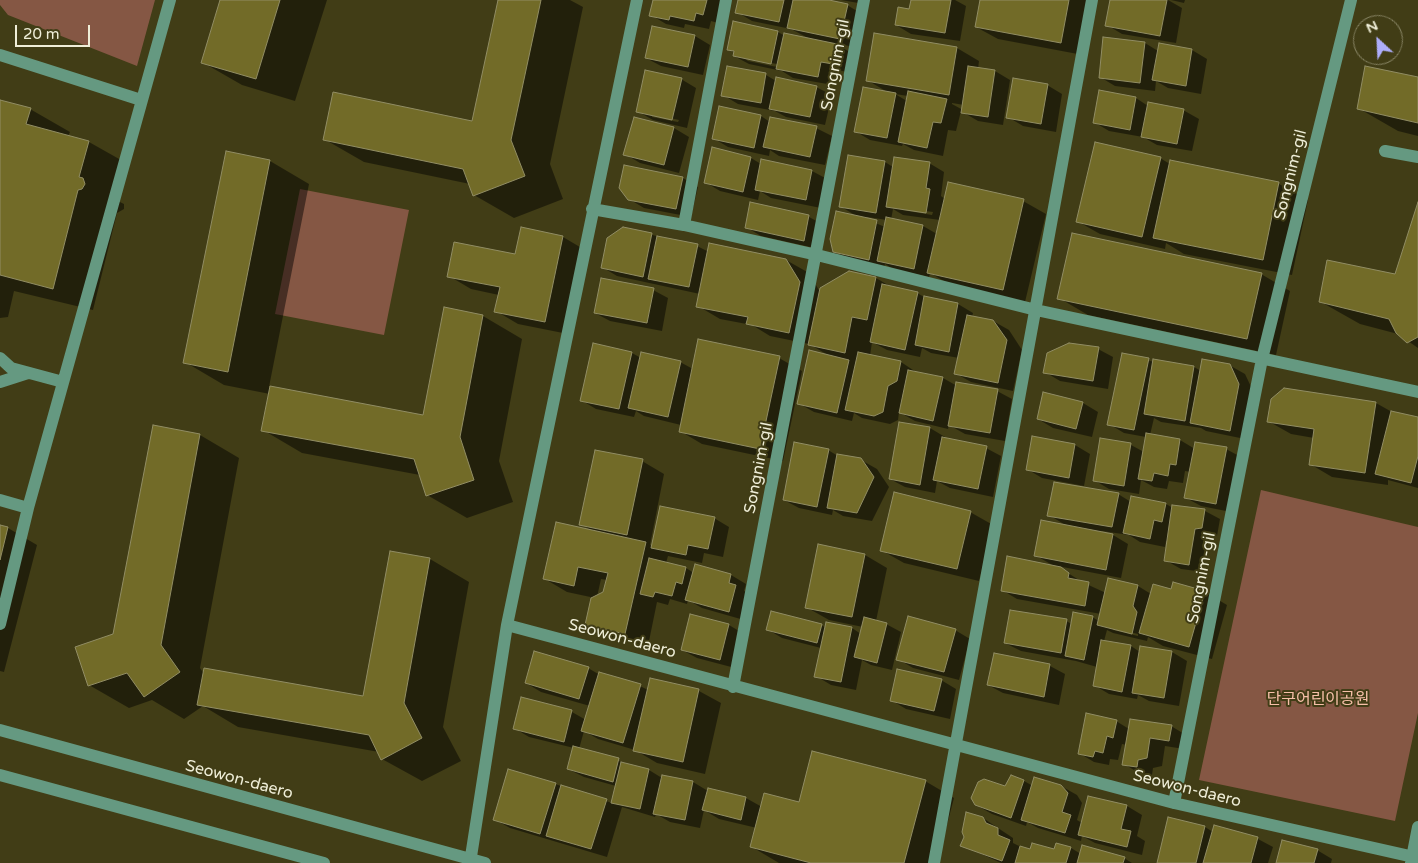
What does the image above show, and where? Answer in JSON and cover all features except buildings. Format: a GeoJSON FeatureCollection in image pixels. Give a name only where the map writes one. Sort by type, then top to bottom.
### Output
{"type":"FeatureCollection","features":[{"type":"Feature","properties":{"kind":"street"},"geometry":{"type":"LineString","coordinates":[[0,624],[28,508],[170,0]]}},
{"type":"Feature","properties":{"kind":"street"},"geometry":{"type":"LineString","coordinates":[[470,861],[507,625],[637,0]]}},
{"type":"Feature","properties":{"kind":"street"},"geometry":{"type":"LineString","coordinates":[[684,225],[726,0]]}},
{"type":"Feature","properties":{"kind":"street","name":"Songnim-gil"},"geometry":{"type":"LineString","coordinates":[[733,687],[864,0]]}},
{"type":"Feature","properties":{"kind":"street"},"geometry":{"type":"LineString","coordinates":[[934,863],[957,746],[1092,0]]}},
{"type":"Feature","properties":{"kind":"street","name":"Songnim-gil"},"geometry":{"type":"LineString","coordinates":[[1174,803],[1262,359],[1351,0]]}},
{"type":"Feature","properties":{"kind":"street"},"geometry":{"type":"LineString","coordinates":[[0,55],[141,100]]}},
{"type":"Feature","properties":{"kind":"street"},"geometry":{"type":"LineString","coordinates":[[1385,151],[1418,157]]}},
{"type":"Feature","properties":{"kind":"street"},"geometry":{"type":"LineString","coordinates":[[592,209],[684,225],[817,254],[1036,310],[1418,392]]}},
{"type":"Feature","properties":{"kind":"street"},"geometry":{"type":"LineString","coordinates":[[0,358],[12,368],[63,382]]}},
{"type":"Feature","properties":{"kind":"street"},"geometry":{"type":"LineString","coordinates":[[0,382],[30,373]]}},
{"type":"Feature","properties":{"kind":"street"},"geometry":{"type":"LineString","coordinates":[[0,500],[28,508]]}},
{"type":"Feature","properties":{"kind":"street","name":"Seowon-daero"},"geometry":{"type":"LineString","coordinates":[[507,625],[733,687],[1174,803],[1414,859]]}},
{"type":"Feature","properties":{"kind":"street","name":"Seowon-daero"},"geometry":{"type":"LineString","coordinates":[[0,730],[470,861],[485,863]]}},
{"type":"Feature","properties":{"kind":"street"},"geometry":{"type":"LineString","coordinates":[[0,775],[324,863]]}},
{"type":"Feature","properties":{"kind":"street"},"geometry":{"type":"LineString","coordinates":[[1414,859],[1418,827]]}},
{"type":"Feature","properties":{"kind":"green space"},"geometry":{"type":"Polygon","coordinates":[[[0,0],[155,0],[137,66],[8,15],[0,5],[0,0]]]}},
{"type":"Feature","properties":{"kind":"green space"},"geometry":{"type":"Polygon","coordinates":[[[300,189],[409,210],[384,335],[275,314],[300,189]]]}},
{"type":"Feature","properties":{"kind":"green space","name":"단구어린이공원"},"geometry":{"type":"Polygon","coordinates":[[[1261,490],[1418,527],[1418,713],[1395,821],[1199,780],[1261,490]]]}}]}
